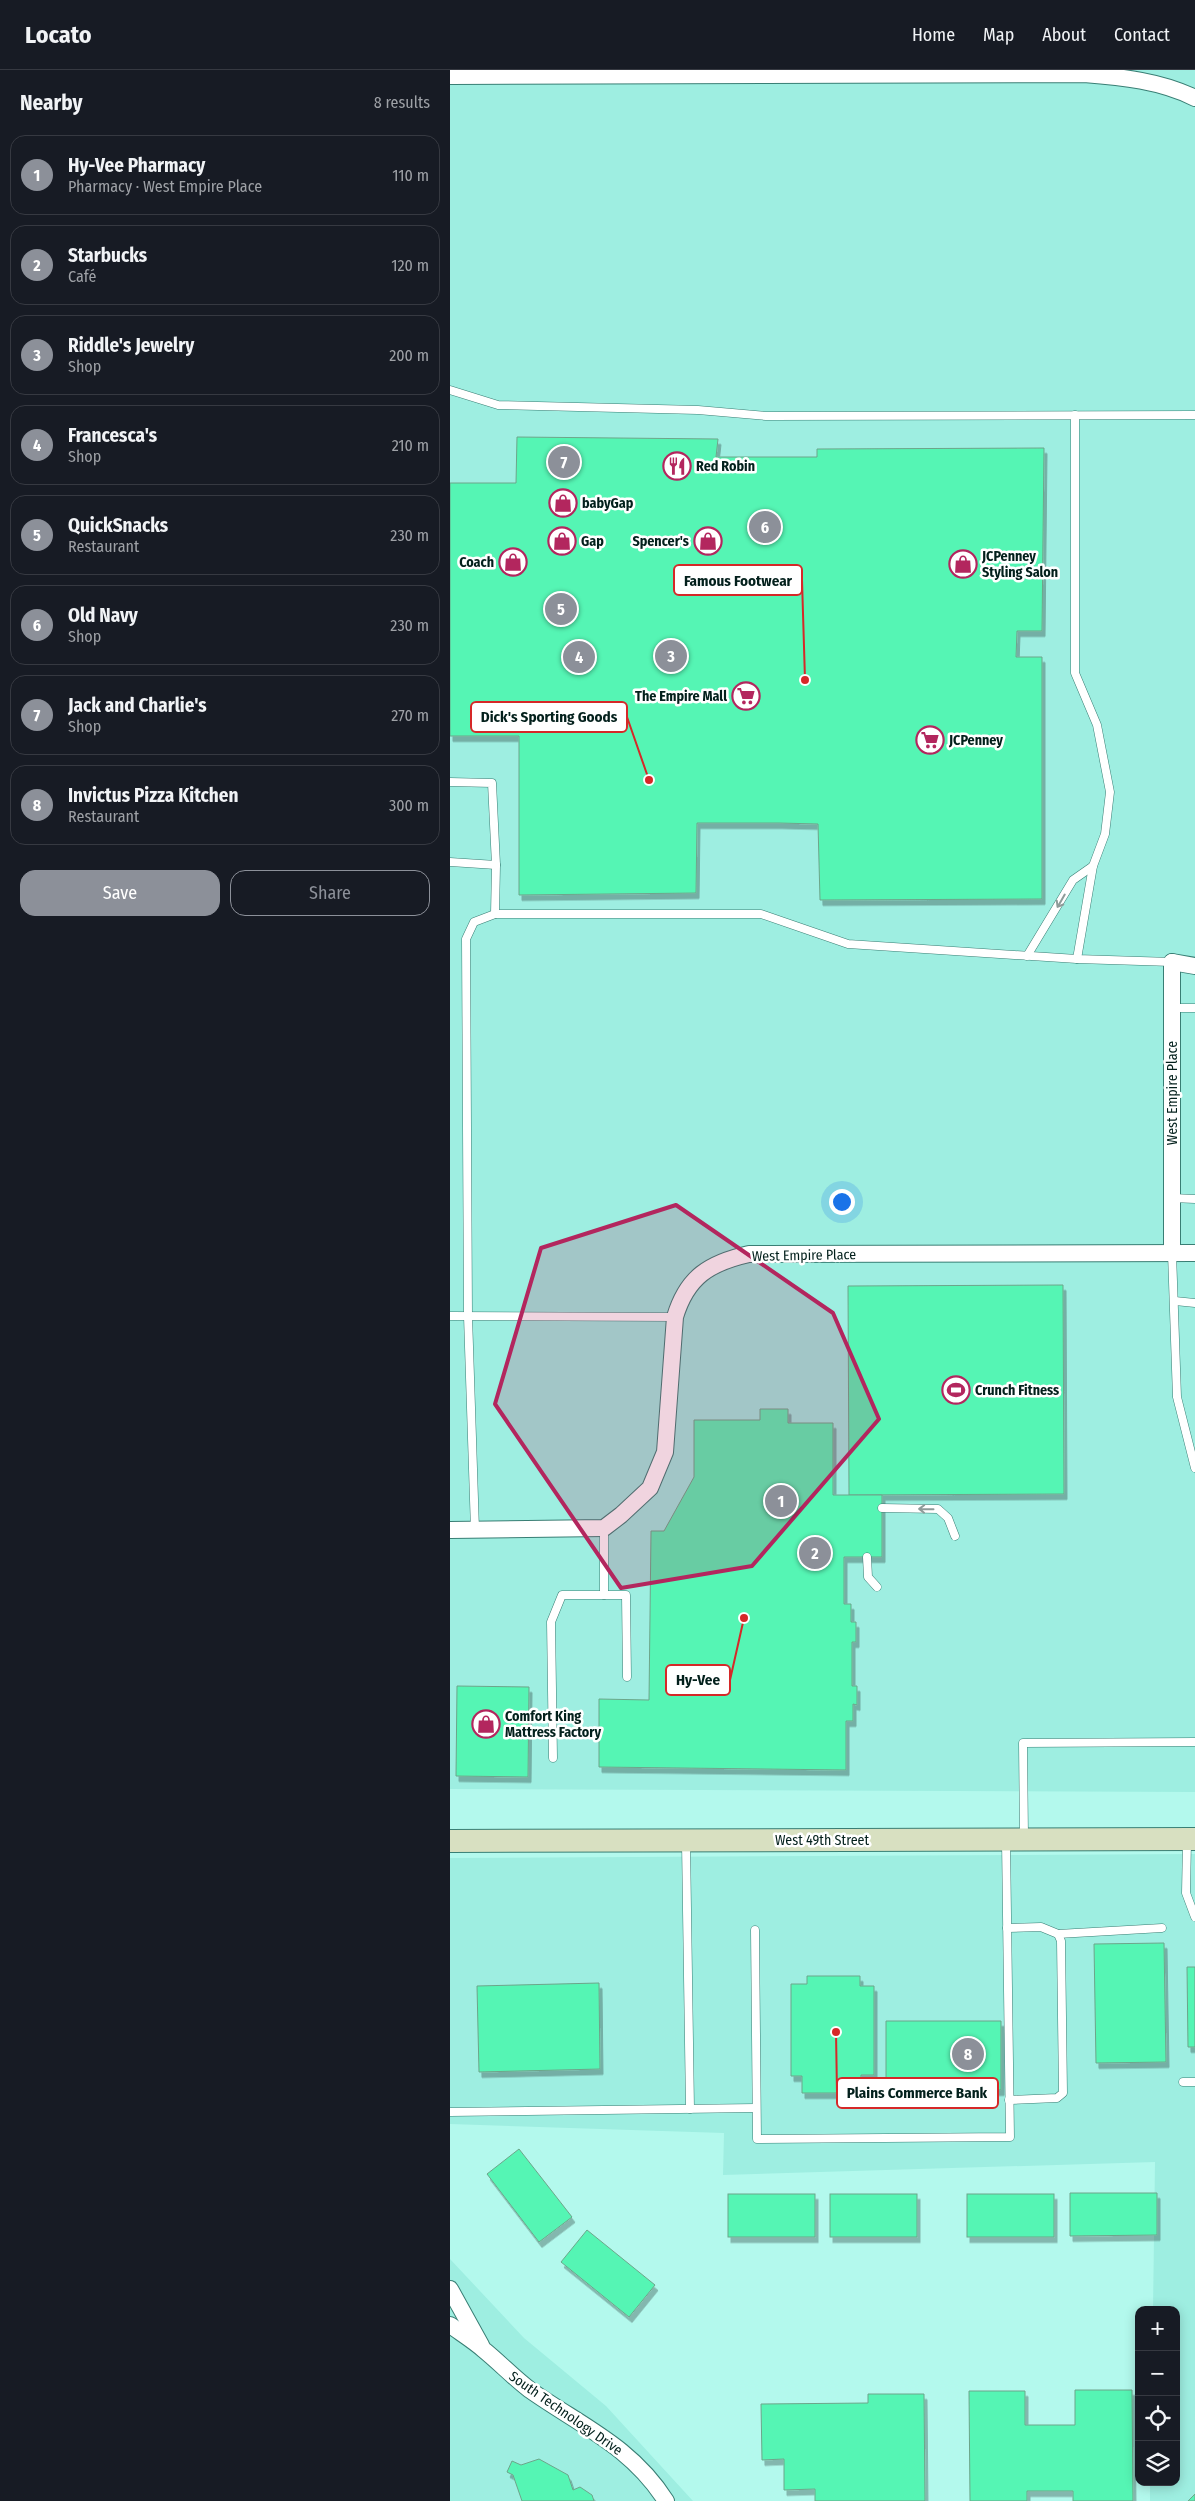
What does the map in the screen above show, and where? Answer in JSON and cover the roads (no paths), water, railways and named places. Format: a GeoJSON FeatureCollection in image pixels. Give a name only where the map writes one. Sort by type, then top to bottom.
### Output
{"type":"FeatureCollection","features":[{"type":"Feature","properties":{"kind":"main road","name":"West 49th Street"},"geometry":{"type":"LineString","coordinates":[[450,1841],[1191,1839]]}},
{"type":"Feature","properties":{"kind":"street"},"geometry":{"type":"LineString","coordinates":[[450,76],[648,73],[1084,74],[1117,77],[1179,90],[1195,98]]}},
{"type":"Feature","properties":{"kind":"street"},"geometry":{"type":"LineString","coordinates":[[1172,962],[1195,960]]}},
{"type":"Feature","properties":{"kind":"street"},"geometry":{"type":"LineString","coordinates":[[1172,962],[1195,966]]}},
{"type":"Feature","properties":{"kind":"street","name":"West Empire Place"},"geometry":{"type":"LineString","coordinates":[[1172,962],[1172,1253]]}},
{"type":"Feature","properties":{"kind":"street","name":"West Empire Place"},"geometry":{"type":"LineString","coordinates":[[604,1528],[622,1515],[650,1488],[665,1452],[675,1317],[680,1301],[688,1286],[700,1274],[716,1264],[749,1254],[1195,1253]]}},
{"type":"Feature","properties":{"kind":"street"},"geometry":{"type":"LineString","coordinates":[[450,1530],[604,1528]]}},
{"type":"Feature","properties":{"kind":"street","name":"South Technology Drive"},"geometry":{"type":"LineString","coordinates":[[450,2289],[484,2349]]}},
{"type":"Feature","properties":{"kind":"street","name":"South Technology Drive"},"geometry":{"type":"LineString","coordinates":[[450,2325],[484,2349],[529,2390],[599,2433],[624,2452],[645,2474],[666,2501]]}},
{"type":"Feature","properties":{"kind":"lane"},"geometry":{"type":"LineString","coordinates":[[450,390],[498,406],[698,410],[766,416],[1195,414]]}},
{"type":"Feature","properties":{"kind":"lane"},"geometry":{"type":"LineString","coordinates":[[1075,415],[1075,673],[1097,725],[1110,792],[1105,834],[1093,866],[1077,959]]}},
{"type":"Feature","properties":{"kind":"lane"},"geometry":{"type":"LineString","coordinates":[[450,782],[492,783],[496,865],[495,914]]}},
{"type":"Feature","properties":{"kind":"lane"},"geometry":{"type":"LineString","coordinates":[[450,862],[496,865]]}},
{"type":"Feature","properties":{"kind":"lane"},"geometry":{"type":"LineString","coordinates":[[1027,956],[1073,880],[1093,866]]}},
{"type":"Feature","properties":{"kind":"lane"},"geometry":{"type":"LineString","coordinates":[[475,1530],[468,1316],[466,938],[474,922],[495,914],[761,914],[848,944],[1077,959],[1172,962]]}},
{"type":"Feature","properties":{"kind":"lane"},"geometry":{"type":"LineString","coordinates":[[1172,1008],[1195,1008]]}},
{"type":"Feature","properties":{"kind":"lane"},"geometry":{"type":"LineString","coordinates":[[1172,1198],[1195,1198]]}},
{"type":"Feature","properties":{"kind":"lane"},"geometry":{"type":"LineString","coordinates":[[1172,1253],[1177,1397],[1195,1468]]}},
{"type":"Feature","properties":{"kind":"lane"},"geometry":{"type":"LineString","coordinates":[[1175,1301],[1195,1303]]}},
{"type":"Feature","properties":{"kind":"lane"},"geometry":{"type":"LineString","coordinates":[[450,1316],[675,1317]]}},
{"type":"Feature","properties":{"kind":"lane"},"geometry":{"type":"LineString","coordinates":[[882,1508],[938,1509],[948,1518],[955,1536]]}},
{"type":"Feature","properties":{"kind":"lane"},"geometry":{"type":"LineString","coordinates":[[604,1528],[604,1594]]}},
{"type":"Feature","properties":{"kind":"lane"},"geometry":{"type":"LineString","coordinates":[[866,1556],[868,1578],[877,1588]]}},
{"type":"Feature","properties":{"kind":"lane"},"geometry":{"type":"LineString","coordinates":[[553,1758],[551,1622],[562,1596],[604,1594],[626,1596],[627,1677]]}},
{"type":"Feature","properties":{"kind":"lane"},"geometry":{"type":"LineString","coordinates":[[755,1930],[757,2138],[1010,2137],[1007,1928],[1024,1743],[1195,1742]]}},
{"type":"Feature","properties":{"kind":"lane"},"geometry":{"type":"LineString","coordinates":[[1191,1839],[1186,1893],[1195,1917]]}},
{"type":"Feature","properties":{"kind":"lane"},"geometry":{"type":"LineString","coordinates":[[686,1840],[690,2109]]}},
{"type":"Feature","properties":{"kind":"lane"},"geometry":{"type":"LineString","coordinates":[[1007,1928],[1041,1927],[1058,1934],[1162,1928]]}},
{"type":"Feature","properties":{"kind":"lane"},"geometry":{"type":"LineString","coordinates":[[1010,2100],[1058,2098],[1063,2093],[1061,1940],[1058,1934]]}},
{"type":"Feature","properties":{"kind":"lane"},"geometry":{"type":"LineString","coordinates":[[1183,2082],[1195,2082]]}},
{"type":"Feature","properties":{"kind":"lane"},"geometry":{"type":"LineString","coordinates":[[450,2112],[756,2108]]}},
{"type":"Feature","properties":{"kind":"place","name":"Jack and Charlie's"},"geometry":{"type":"Point","coordinates":[564,462]}},
{"type":"Feature","properties":{"kind":"place","name":"Red Robin"},"geometry":{"type":"Point","coordinates":[677,466]}},
{"type":"Feature","properties":{"kind":"place","name":"babyGap"},"geometry":{"type":"Point","coordinates":[563,503]}},
{"type":"Feature","properties":{"kind":"place","name":"Old Navy"},"geometry":{"type":"Point","coordinates":[765,527]}},
{"type":"Feature","properties":{"kind":"place","name":"Gap"},"geometry":{"type":"Point","coordinates":[562,541]}},
{"type":"Feature","properties":{"kind":"place","name":"Spencer's"},"geometry":{"type":"Point","coordinates":[708,541]}},
{"type":"Feature","properties":{"kind":"place","name":"Coach"},"geometry":{"type":"Point","coordinates":[513,562]}},
{"type":"Feature","properties":{"kind":"place","name":"JCPenney Styling Salon"},"geometry":{"type":"Point","coordinates":[963,564]}},
{"type":"Feature","properties":{"kind":"place","name":"QuickSnacks"},"geometry":{"type":"Point","coordinates":[561,609]}},
{"type":"Feature","properties":{"kind":"place","name":"Riddle's Jewelry"},"geometry":{"type":"Point","coordinates":[671,656]}},
{"type":"Feature","properties":{"kind":"place","name":"Francesca's"},"geometry":{"type":"Point","coordinates":[579,657]}},
{"type":"Feature","properties":{"kind":"place","name":"Famous Footwear"},"geometry":{"type":"Point","coordinates":[805,680]}},
{"type":"Feature","properties":{"kind":"place","name":"The Empire Mall"},"geometry":{"type":"Point","coordinates":[746,696]}},
{"type":"Feature","properties":{"kind":"place","name":"JCPenney"},"geometry":{"type":"Point","coordinates":[930,740]}},
{"type":"Feature","properties":{"kind":"place","name":"Dick's Sporting Goods"},"geometry":{"type":"Point","coordinates":[649,780]}},
{"type":"Feature","properties":{"kind":"place","name":"Crunch Fitness"},"geometry":{"type":"Point","coordinates":[956,1390]}},
{"type":"Feature","properties":{"kind":"place","name":"Hy-Vee Pharmacy"},"geometry":{"type":"Point","coordinates":[781,1501]}},
{"type":"Feature","properties":{"kind":"place","name":"Starbucks"},"geometry":{"type":"Point","coordinates":[815,1553]}},
{"type":"Feature","properties":{"kind":"place","name":"Hy-Vee"},"geometry":{"type":"Point","coordinates":[744,1618]}},
{"type":"Feature","properties":{"kind":"place","name":"Comfort King Mattress Factory"},"geometry":{"type":"Point","coordinates":[486,1724]}},
{"type":"Feature","properties":{"kind":"place","name":"Plains Commerce Bank"},"geometry":{"type":"Point","coordinates":[836,2032]}},
{"type":"Feature","properties":{"kind":"place","name":"Invictus Pizza Kitchen"},"geometry":{"type":"Point","coordinates":[968,2054]}}]}
